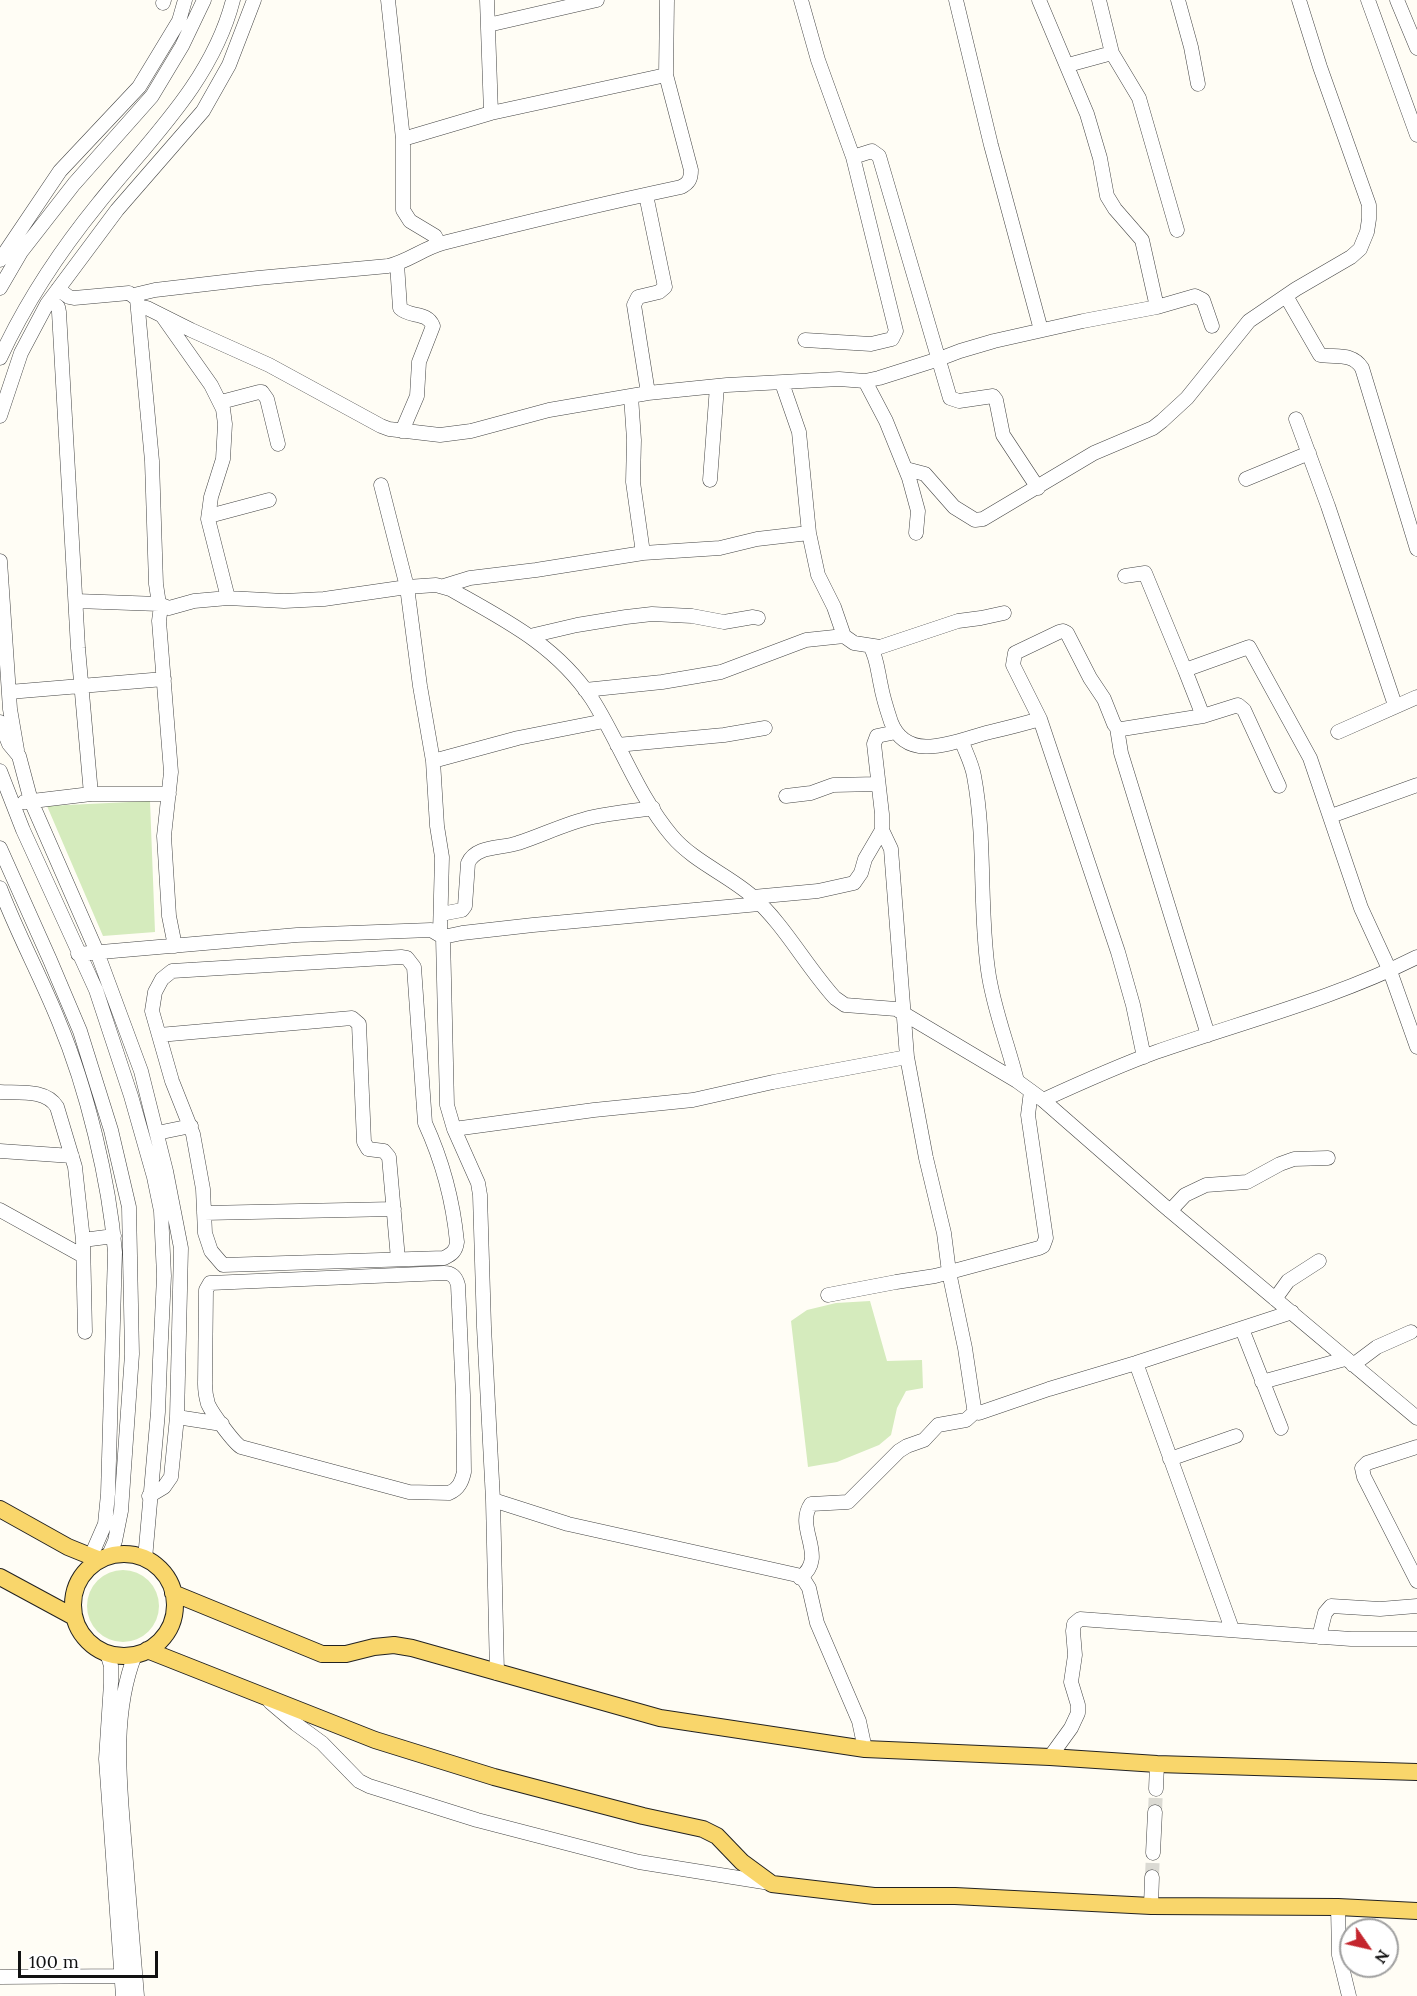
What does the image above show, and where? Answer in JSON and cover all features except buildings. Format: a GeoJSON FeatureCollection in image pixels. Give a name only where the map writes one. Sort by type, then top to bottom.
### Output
{"type":"FeatureCollection","features":[{"type":"Feature","properties":{"kind":"main road"},"geometry":{"type":"LineString","coordinates":[[0,1509],[68,1547],[100,1557],[132,1555],[144,1558],[157,1566],[167,1578],[173,1593],[174,1611],[166,1634],[160,1641],[141,1653],[123,1656],[107,1653],[87,1641],[78,1627],[74,1617],[74,1594],[78,1582],[100,1557]]}},
{"type":"Feature","properties":{"kind":"main road"},"geometry":{"type":"LineString","coordinates":[[0,1577],[74,1617]]}},
{"type":"Feature","properties":{"kind":"main road"},"geometry":{"type":"LineString","coordinates":[[173,1593],[322,1654],[346,1654],[394,1645],[412,1648],[660,1718],[865,1749],[1157,1764],[1417,1772]]}},
{"type":"Feature","properties":{"kind":"main road"},"geometry":{"type":"LineString","coordinates":[[141,1653],[375,1740],[494,1777],[703,1829],[717,1836],[742,1862],[772,1884],[874,1896],[955,1896],[1151,1906],[1338,1907],[1417,1911]]}},
{"type":"Feature","properties":{"kind":"street"},"geometry":{"type":"LineString","coordinates":[[0,260],[60,171],[139,87],[178,21],[185,0]]}},
{"type":"Feature","properties":{"kind":"street"},"geometry":{"type":"LineString","coordinates":[[0,288],[21,252],[74,184],[152,96],[182,46],[204,0]]}},
{"type":"Feature","properties":{"kind":"street"},"geometry":{"type":"LineString","coordinates":[[0,358],[23,311],[58,256],[98,204],[177,111],[205,67],[226,22],[233,0]]}},
{"type":"Feature","properties":{"kind":"street"},"geometry":{"type":"LineString","coordinates":[[0,416],[21,353],[54,294],[117,210],[203,111],[229,65],[254,0]]}},
{"type":"Feature","properties":{"kind":"street"},"geometry":{"type":"LineString","coordinates":[[388,0],[403,139],[403,210],[410,221],[435,236],[439,244]]}},
{"type":"Feature","properties":{"kind":"street"},"geometry":{"type":"LineString","coordinates":[[487,0],[492,114]]}},
{"type":"Feature","properties":{"kind":"street"},"geometry":{"type":"LineString","coordinates":[[488,25],[597,0]]}},
{"type":"Feature","properties":{"kind":"street"},"geometry":{"type":"LineString","coordinates":[[136,301],[155,290],[397,264],[439,244],[687,184],[691,178],[690,170],[666,75],[667,0]]}},
{"type":"Feature","properties":{"kind":"street"},"geometry":{"type":"LineString","coordinates":[[801,0],[818,60],[853,157],[896,331],[895,336],[888,341],[871,344],[805,340]]}},
{"type":"Feature","properties":{"kind":"street"},"geometry":{"type":"LineString","coordinates":[[956,0],[991,145],[1041,330]]}},
{"type":"Feature","properties":{"kind":"street"},"geometry":{"type":"LineString","coordinates":[[1039,0],[1068,65],[1091,125],[1107,196],[1115,209],[1142,240],[1157,307]]}},
{"type":"Feature","properties":{"kind":"street"},"geometry":{"type":"LineString","coordinates":[[1099,0],[1112,53],[1139,98],[1177,230]]}},
{"type":"Feature","properties":{"kind":"street"},"geometry":{"type":"LineString","coordinates":[[1178,0],[1193,54],[1198,84]]}},
{"type":"Feature","properties":{"kind":"street"},"geometry":{"type":"LineString","coordinates":[[906,469],[925,474],[954,507],[975,520],[982,519],[1094,453],[1153,428],[1187,398],[1245,326],[1286,296],[1351,257],[1360,249],[1367,232],[1369,205],[1299,0]]}},
{"type":"Feature","properties":{"kind":"street"},"geometry":{"type":"LineString","coordinates":[[1368,0],[1417,135]]}},
{"type":"Feature","properties":{"kind":"street"},"geometry":{"type":"LineString","coordinates":[[1396,0],[1417,48]]}},
{"type":"Feature","properties":{"kind":"street"},"geometry":{"type":"LineString","coordinates":[[1068,65],[1112,53]]}},
{"type":"Feature","properties":{"kind":"street"},"geometry":{"type":"LineString","coordinates":[[403,139],[492,114],[666,75]]}},
{"type":"Feature","properties":{"kind":"street"},"geometry":{"type":"LineString","coordinates":[[853,157],[872,151],[879,156],[950,398],[959,401],[990,395],[995,398],[1003,435],[1038,488]]}},
{"type":"Feature","properties":{"kind":"street"},"geometry":{"type":"LineString","coordinates":[[646,195],[665,287],[659,292],[638,297],[634,305],[648,393]]}},
{"type":"Feature","properties":{"kind":"street"},"geometry":{"type":"LineString","coordinates":[[397,264],[400,308],[406,313],[425,316],[430,319],[433,326],[419,362],[417,396],[402,431]]}},
{"type":"Feature","properties":{"kind":"street"},"geometry":{"type":"LineString","coordinates":[[54,294],[74,298],[129,293],[136,301],[161,316],[269,365],[381,426],[434,435],[465,432],[549,410],[648,393],[717,386],[839,380],[866,381],[960,351],[1041,330],[1157,307],[1195,296],[1203,300],[1212,326]]}},
{"type":"Feature","properties":{"kind":"street"},"geometry":{"type":"LineString","coordinates":[[54,294],[59,312],[78,648],[90,794]]}},
{"type":"Feature","properties":{"kind":"street"},"geometry":{"type":"LineString","coordinates":[[1286,296],[1320,355],[1346,356],[1356,360],[1362,368],[1417,549]]}},
{"type":"Feature","properties":{"kind":"street"},"geometry":{"type":"LineString","coordinates":[[136,301],[151,450],[156,584],[160,605],[159,621],[171,772],[164,836],[169,916],[175,946]]}},
{"type":"Feature","properties":{"kind":"street"},"geometry":{"type":"LineString","coordinates":[[161,316],[200,368],[221,402],[225,424],[223,459],[211,497],[208,524],[228,598]]}},
{"type":"Feature","properties":{"kind":"street"},"geometry":{"type":"LineString","coordinates":[[866,381],[906,469],[917,504],[916,533]]}},
{"type":"Feature","properties":{"kind":"street"},"geometry":{"type":"LineString","coordinates":[[782,383],[799,432],[809,533],[818,575],[834,607],[844,636]]}},
{"type":"Feature","properties":{"kind":"street"},"geometry":{"type":"LineString","coordinates":[[710,480],[717,386]]}},
{"type":"Feature","properties":{"kind":"street"},"geometry":{"type":"LineString","coordinates":[[221,402],[262,393],[267,399],[278,444]]}},
{"type":"Feature","properties":{"kind":"street"},"geometry":{"type":"LineString","coordinates":[[631,396],[634,440],[633,482],[643,553]]}},
{"type":"Feature","properties":{"kind":"street"},"geometry":{"type":"LineString","coordinates":[[1296,419],[1395,705]]}},
{"type":"Feature","properties":{"kind":"street"},"geometry":{"type":"LineString","coordinates":[[1246,479],[1309,453]]}},
{"type":"Feature","properties":{"kind":"street"},"geometry":{"type":"LineString","coordinates":[[381,485],[407,587],[433,761],[437,826],[442,857],[441,914],[447,1105],[454,1129],[478,1183],[480,1195],[484,1327],[494,1500],[497,1673]]}},
{"type":"Feature","properties":{"kind":"street"},"geometry":{"type":"LineString","coordinates":[[1403,501],[1417,499]]}},
{"type":"Feature","properties":{"kind":"street"},"geometry":{"type":"LineString","coordinates":[[209,516],[269,500]]}},
{"type":"Feature","properties":{"kind":"street"},"geometry":{"type":"LineString","coordinates":[[76,601],[160,605],[174,608],[194,601],[228,598],[284,601],[324,599],[407,587],[444,586],[470,578],[643,553],[720,548],[757,538],[809,533]]}},
{"type":"Feature","properties":{"kind":"street"},"geometry":{"type":"LineString","coordinates":[[0,561],[9,692],[5,710],[31,801],[97,952],[141,1071],[166,1171],[181,1248],[177,1417],[171,1477],[164,1487],[149,1496]]}},
{"type":"Feature","properties":{"kind":"street"},"geometry":{"type":"LineString","coordinates":[[1125,576],[1145,573],[1203,716]]}},
{"type":"Feature","properties":{"kind":"street"},"geometry":{"type":"LineString","coordinates":[[444,586],[530,636],[556,656],[585,690],[653,808],[675,839],[756,901],[840,1002],[845,1005],[889,1007],[903,1013],[1031,1091],[1417,1418]]}},
{"type":"Feature","properties":{"kind":"street"},"geometry":{"type":"LineString","coordinates":[[585,690],[662,682],[721,672],[806,640],[844,636],[854,642],[870,646],[885,646],[958,621],[1004,612]]}},
{"type":"Feature","properties":{"kind":"street"},"geometry":{"type":"LineString","coordinates":[[530,636],[616,618],[652,614],[692,616],[724,622],[758,618]]}},
{"type":"Feature","properties":{"kind":"street"},"geometry":{"type":"LineString","coordinates":[[1144,1057],[1133,1005],[1118,952],[1040,718],[1013,665],[1015,653],[1063,631],[1069,637],[1090,678],[1104,699],[1117,728],[1121,753],[1208,1035]]}},
{"type":"Feature","properties":{"kind":"street"},"geometry":{"type":"LineString","coordinates":[[870,646],[896,732],[914,745],[935,746],[962,742],[1040,718]]}},
{"type":"Feature","properties":{"kind":"street"},"geometry":{"type":"LineString","coordinates":[[1185,670],[1249,647],[1310,758],[1362,908],[1390,971],[1417,1047]]}},
{"type":"Feature","properties":{"kind":"street"},"geometry":{"type":"LineString","coordinates":[[9,692],[164,679]]}},
{"type":"Feature","properties":{"kind":"street"},"geometry":{"type":"LineString","coordinates":[[1338,732],[1417,696]]}},
{"type":"Feature","properties":{"kind":"street"},"geometry":{"type":"LineString","coordinates":[[1117,728],[1126,729],[1203,716],[1235,705],[1241,707],[1279,786]]}},
{"type":"Feature","properties":{"kind":"street"},"geometry":{"type":"LineString","coordinates":[[433,761],[518,738],[604,721]]}},
{"type":"Feature","properties":{"kind":"street"},"geometry":{"type":"LineString","coordinates":[[0,722],[9,744],[19,756]]}},
{"type":"Feature","properties":{"kind":"street"},"geometry":{"type":"LineString","coordinates":[[618,746],[765,728]]}},
{"type":"Feature","properties":{"kind":"street"},"geometry":{"type":"LineString","coordinates":[[896,732],[880,734],[874,739],[882,830],[891,849],[907,1057],[926,1158],[944,1233],[949,1272],[976,1411]]}},
{"type":"Feature","properties":{"kind":"street"},"geometry":{"type":"LineString","coordinates":[[962,742],[975,781],[981,838],[987,968],[1017,1081]]}},
{"type":"Feature","properties":{"kind":"street"},"geometry":{"type":"LineString","coordinates":[[0,771],[78,954],[96,990],[154,1177],[161,1211],[164,1276],[158,1412],[144,1558]]}},
{"type":"Feature","properties":{"kind":"street"},"geometry":{"type":"LineString","coordinates":[[786,796],[811,793],[833,785],[877,784]]}},
{"type":"Feature","properties":{"kind":"street"},"geometry":{"type":"LineString","coordinates":[[1331,816],[1417,785]]}},
{"type":"Feature","properties":{"kind":"street"},"geometry":{"type":"LineString","coordinates":[[13,803],[90,794],[169,794]]}},
{"type":"Feature","properties":{"kind":"street"},"geometry":{"type":"LineString","coordinates":[[441,914],[462,910],[465,906],[468,863],[476,852],[516,844],[593,817],[653,808]]}},
{"type":"Feature","properties":{"kind":"street"},"geometry":{"type":"LineString","coordinates":[[78,954],[297,935],[431,930],[442,936],[756,901],[854,883],[882,830]]}},
{"type":"Feature","properties":{"kind":"street"},"geometry":{"type":"LineString","coordinates":[[0,848],[80,1031],[99,1089],[122,1172],[129,1207],[132,1278],[131,1374],[121,1511],[115,1541],[100,1557]]}},
{"type":"Feature","properties":{"kind":"street"},"geometry":{"type":"LineString","coordinates":[[0,888],[60,1023],[78,1077],[96,1142],[114,1236],[112,1373],[106,1518],[100,1557]]}},
{"type":"Feature","properties":{"kind":"street"},"geometry":{"type":"LineString","coordinates":[[1043,1100],[1144,1057],[1390,971],[1417,957]]}},
{"type":"Feature","properties":{"kind":"street"},"geometry":{"type":"LineString","coordinates":[[407,958],[415,973],[425,1123],[435,1145],[452,1204],[458,1242],[456,1248],[452,1254],[444,1258],[279,1263],[226,1267],[211,1251],[206,1233],[202,1189],[191,1126],[172,1081],[152,1011],[153,998],[162,979],[172,971],[407,958]]}},
{"type":"Feature","properties":{"kind":"street"},"geometry":{"type":"LineString","coordinates":[[159,1035],[352,1018],[356,1020],[359,1024],[364,1142],[368,1149],[384,1151],[389,1157],[398,1259]]}},
{"type":"Feature","properties":{"kind":"street"},"geometry":{"type":"LineString","coordinates":[[454,1129],[594,1110],[693,1100],[773,1082],[907,1057]]}},
{"type":"Feature","properties":{"kind":"street"},"geometry":{"type":"LineString","coordinates":[[828,1295],[925,1278],[1039,1248],[1045,1242],[1028,1115],[1031,1091]]}},
{"type":"Feature","properties":{"kind":"street"},"geometry":{"type":"LineString","coordinates":[[0,1092],[44,1095],[57,1107],[75,1167],[83,1240],[85,1332]]}},
{"type":"Feature","properties":{"kind":"street"},"geometry":{"type":"LineString","coordinates":[[157,1133],[191,1126]]}},
{"type":"Feature","properties":{"kind":"street"},"geometry":{"type":"LineString","coordinates":[[0,1150],[72,1156]]}},
{"type":"Feature","properties":{"kind":"street"},"geometry":{"type":"LineString","coordinates":[[1170,1211],[1185,1195],[1206,1185],[1247,1182],[1294,1159],[1328,1158]]}},
{"type":"Feature","properties":{"kind":"street"},"geometry":{"type":"LineString","coordinates":[[204,1213],[394,1209]]}},
{"type":"Feature","properties":{"kind":"street"},"geometry":{"type":"LineString","coordinates":[[0,1210],[83,1256]]}},
{"type":"Feature","properties":{"kind":"street"},"geometry":{"type":"LineString","coordinates":[[83,1240],[114,1236]]}},
{"type":"Feature","properties":{"kind":"street"},"geometry":{"type":"LineString","coordinates":[[1275,1299],[1288,1281],[1319,1261]]}},
{"type":"Feature","properties":{"kind":"street"},"geometry":{"type":"LineString","coordinates":[[177,1417],[222,1424],[241,1447],[409,1492],[449,1493],[454,1491],[463,1478],[464,1472],[463,1395],[457,1280],[449,1273],[444,1273],[210,1283],[206,1290],[205,1396],[210,1408],[222,1424]]}},
{"type":"Feature","properties":{"kind":"street"},"geometry":{"type":"LineString","coordinates":[[976,1411],[982,1413],[1049,1389],[1292,1312]]}},
{"type":"Feature","properties":{"kind":"street"},"geometry":{"type":"LineString","coordinates":[[1242,1329],[1281,1428]]}},
{"type":"Feature","properties":{"kind":"street"},"geometry":{"type":"LineString","coordinates":[[1262,1382],[1349,1362],[1411,1332]]}},
{"type":"Feature","properties":{"kind":"street"},"geometry":{"type":"LineString","coordinates":[[1136,1363],[1232,1629]]}},
{"type":"Feature","properties":{"kind":"street"},"geometry":{"type":"LineString","coordinates":[[112,1373],[131,1374]]}},
{"type":"Feature","properties":{"kind":"street"},"geometry":{"type":"LineString","coordinates":[[800,1578],[808,1571],[813,1560],[807,1527],[807,1512],[811,1504],[848,1502],[899,1451],[924,1440],[938,1425],[966,1420],[976,1411]]}},
{"type":"Feature","properties":{"kind":"street"},"geometry":{"type":"LineString","coordinates":[[1170,1459],[1236,1436]]}},
{"type":"Feature","properties":{"kind":"street"},"geometry":{"type":"LineString","coordinates":[[1417,1447],[1367,1463],[1362,1468],[1364,1477],[1417,1581]]}},
{"type":"Feature","properties":{"kind":"street"},"geometry":{"type":"LineString","coordinates":[[494,1500],[568,1524],[800,1578],[809,1588],[817,1623],[859,1720],[865,1749]]}},
{"type":"Feature","properties":{"kind":"street"},"geometry":{"type":"LineString","coordinates":[[1318,1636],[1325,1613],[1331,1606],[1380,1609],[1417,1606]]}},
{"type":"Feature","properties":{"kind":"street"},"geometry":{"type":"LineString","coordinates":[[1050,1757],[1071,1728],[1078,1713],[1078,1705],[1071,1683],[1075,1655],[1072,1630],[1074,1624],[1080,1619],[1359,1639],[1417,1639]]}},
{"type":"Feature","properties":{"kind":"street"},"geometry":{"type":"LineString","coordinates":[[107,1653],[111,1666],[111,1683],[106,1759],[128,1973],[137,1996]]}},
{"type":"Feature","properties":{"kind":"street"},"geometry":{"type":"LineString","coordinates":[[123,1996],[128,1973],[119,1779],[122,1710],[126,1677],[141,1653]]}},
{"type":"Feature","properties":{"kind":"street"},"geometry":{"type":"LineString","coordinates":[[264,1697],[296,1725],[322,1743],[359,1781],[369,1786],[477,1820],[639,1862],[772,1884]]}},
{"type":"Feature","properties":{"kind":"street"},"geometry":{"type":"LineString","coordinates":[[1156,1789],[1157,1764]]}},
{"type":"Feature","properties":{"kind":"street"},"geometry":{"type":"LineString","coordinates":[[1153,1853],[1155,1812]]}},
{"type":"Feature","properties":{"kind":"street"},"geometry":{"type":"LineString","coordinates":[[1151,1906],[1152,1877]]}},
{"type":"Feature","properties":{"kind":"street"},"geometry":{"type":"LineString","coordinates":[[1338,1907],[1339,1954],[1349,1996]]}},
{"type":"Feature","properties":{"kind":"street"},"geometry":{"type":"LineString","coordinates":[[0,1977],[128,1973]]}},
{"type":"Feature","properties":{"kind":"green space"},"geometry":{"type":"Polygon","coordinates":[[[150,801],[155,932],[103,936],[47,806],[150,801]]]}},
{"type":"Feature","properties":{"kind":"green space"},"geometry":{"type":"Polygon","coordinates":[[[870,1301],[887,1361],[922,1360],[923,1388],[906,1391],[897,1408],[891,1435],[879,1445],[837,1462],[808,1467],[791,1321],[807,1310],[836,1303],[870,1301]]]}},
{"type":"Feature","properties":{"kind":"green space"},"geometry":{"type":"Polygon","coordinates":[[[123,1570],[143,1576],[153,1586],[159,1606],[153,1626],[143,1636],[123,1642],[103,1636],[93,1626],[87,1606],[93,1586],[103,1576],[123,1570]]]}},
{"type":"Feature","properties":{"kind":"tunnel"},"geometry":{"type":"LineString","coordinates":[[1155,1812],[1156,1789]]}},
{"type":"Feature","properties":{"kind":"tunnel"},"geometry":{"type":"LineString","coordinates":[[1152,1877],[1153,1853]]}}]}
